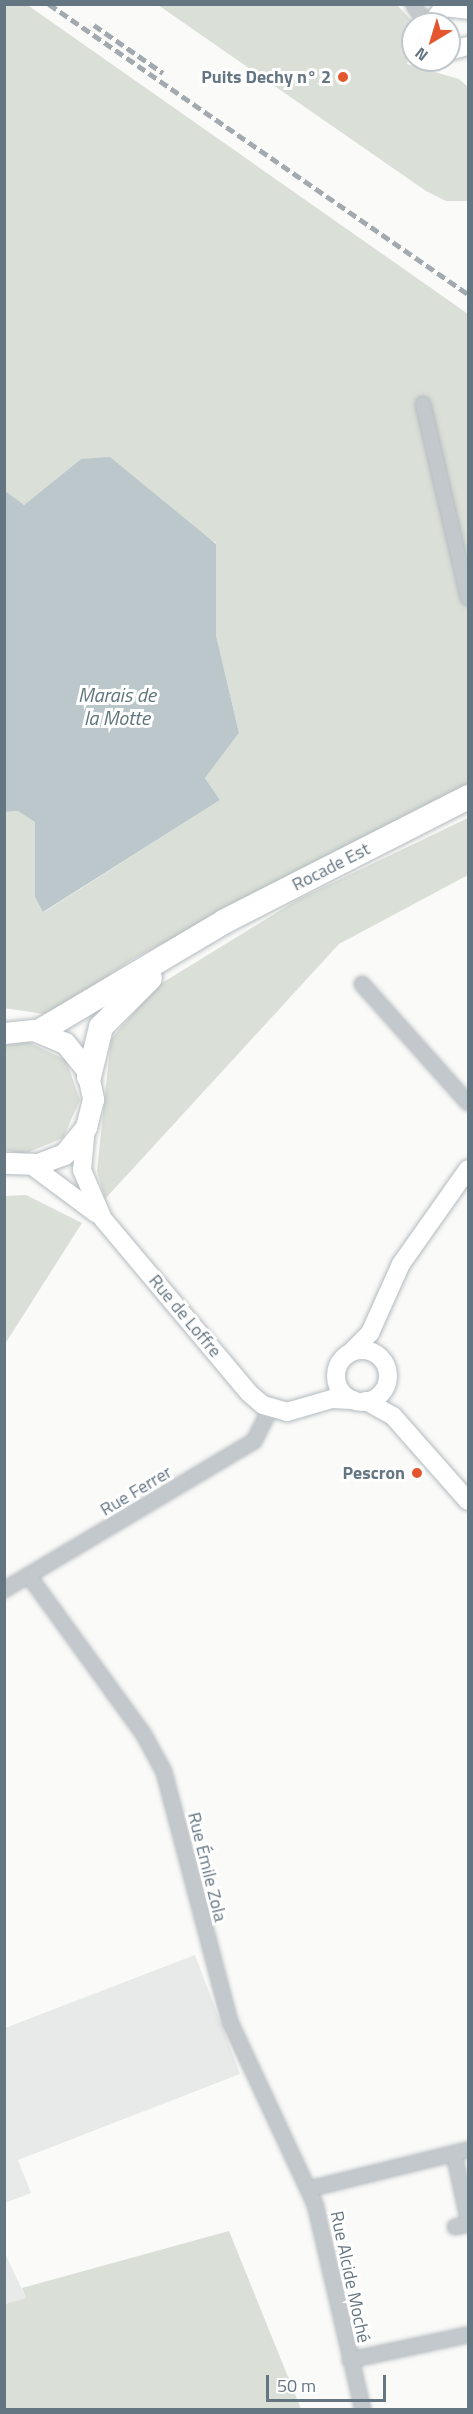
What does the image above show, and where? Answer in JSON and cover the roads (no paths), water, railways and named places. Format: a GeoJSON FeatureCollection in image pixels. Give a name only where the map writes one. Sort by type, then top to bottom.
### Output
{"type":"FeatureCollection","features":[{"type":"Feature","properties":{"kind":"highway","name":"Rocade Est"},"geometry":{"type":"LineString","coordinates":[[195,939],[468,797]]}},
{"type":"Feature","properties":{"kind":"highway"},"geometry":{"type":"LineString","coordinates":[[16,1030],[195,939]]}},
{"type":"Feature","properties":{"kind":"highway"},"geometry":{"type":"LineString","coordinates":[[89,1077],[94,1042],[105,1022],[195,939]]}},
{"type":"Feature","properties":{"kind":"main road"},"geometry":{"type":"LineString","coordinates":[[6,1164],[31,1165],[64,1154],[86,1127],[93,1099],[89,1077],[71,1047],[16,1030]]}},
{"type":"Feature","properties":{"kind":"street"},"geometry":{"type":"LineString","coordinates":[[423,404],[468,598]]}},
{"type":"Feature","properties":{"kind":"street"},"geometry":{"type":"LineString","coordinates":[[362,984],[468,1103]]}},
{"type":"Feature","properties":{"kind":"street","name":"Rue de Loffre"},"geometry":{"type":"LineString","coordinates":[[86,1127],[82,1170],[103,1219]]}},
{"type":"Feature","properties":{"kind":"street","name":"Rue de Loffre"},"geometry":{"type":"LineString","coordinates":[[31,1165],[103,1219],[249,1393],[270,1409]]}},
{"type":"Feature","properties":{"kind":"street"},"geometry":{"type":"LineString","coordinates":[[270,1409],[291,1407],[310,1397],[370,1333],[401,1264],[468,1169]]}},
{"type":"Feature","properties":{"kind":"street"},"geometry":{"type":"LineString","coordinates":[[388,1291],[381,1331],[383,1360],[398,1409],[419,1443]]}},
{"type":"Feature","properties":{"kind":"street"},"geometry":{"type":"LineString","coordinates":[[345,1359],[365,1350],[383,1360]]}},
{"type":"Feature","properties":{"kind":"street"},"geometry":{"type":"LineString","coordinates":[[345,1359],[339,1387],[359,1401]]}},
{"type":"Feature","properties":{"kind":"street"},"geometry":{"type":"LineString","coordinates":[[359,1401],[381,1394],[388,1378]]}},
{"type":"Feature","properties":{"kind":"street"},"geometry":{"type":"LineString","coordinates":[[270,1409],[293,1412],[332,1399],[359,1401],[384,1409],[419,1443],[468,1501]]}},
{"type":"Feature","properties":{"kind":"street","name":"Rue Ferrer"},"geometry":{"type":"LineString","coordinates":[[4,1590],[254,1441],[270,1409]]}},
{"type":"Feature","properties":{"kind":"street","name":"Rue Émile Zola"},"geometry":{"type":"LineString","coordinates":[[28,1576],[159,1760],[230,2022],[259,2092],[309,2189]]}},
{"type":"Feature","properties":{"kind":"street"},"geometry":{"type":"LineString","coordinates":[[309,2189],[468,2150]]}},
{"type":"Feature","properties":{"kind":"street"},"geometry":{"type":"LineString","coordinates":[[454,2154],[468,2218]]}},
{"type":"Feature","properties":{"kind":"street","name":"Rue Alcide Moché"},"geometry":{"type":"LineString","coordinates":[[309,2189],[363,2409]]}},
{"type":"Feature","properties":{"kind":"street"},"geometry":{"type":"LineString","coordinates":[[350,2360],[468,2335]]}},
{"type":"Feature","properties":{"kind":"water","name":"Marais de la Motte"},"geometry":{"type":"Polygon","coordinates":[[[110,457],[216,544],[216,635],[239,733],[205,778],[220,800],[43,912],[35,897],[35,822],[18,811],[5,812],[5,491],[24,505],[81,459],[110,457]]]}},
{"type":"Feature","properties":{"kind":"railway"},"geometry":{"type":"LineString","coordinates":[[49,4],[468,294]]}},
{"type":"Feature","properties":{"kind":"railway"},"geometry":{"type":"LineString","coordinates":[[94,25],[163,73]]}},
{"type":"Feature","properties":{"kind":"place","name":"Puits Dechy n° 2"},"geometry":{"type":"Point","coordinates":[343,77]}},
{"type":"Feature","properties":{"kind":"place","name":"Pescron"},"geometry":{"type":"Point","coordinates":[417,1473]}}]}
